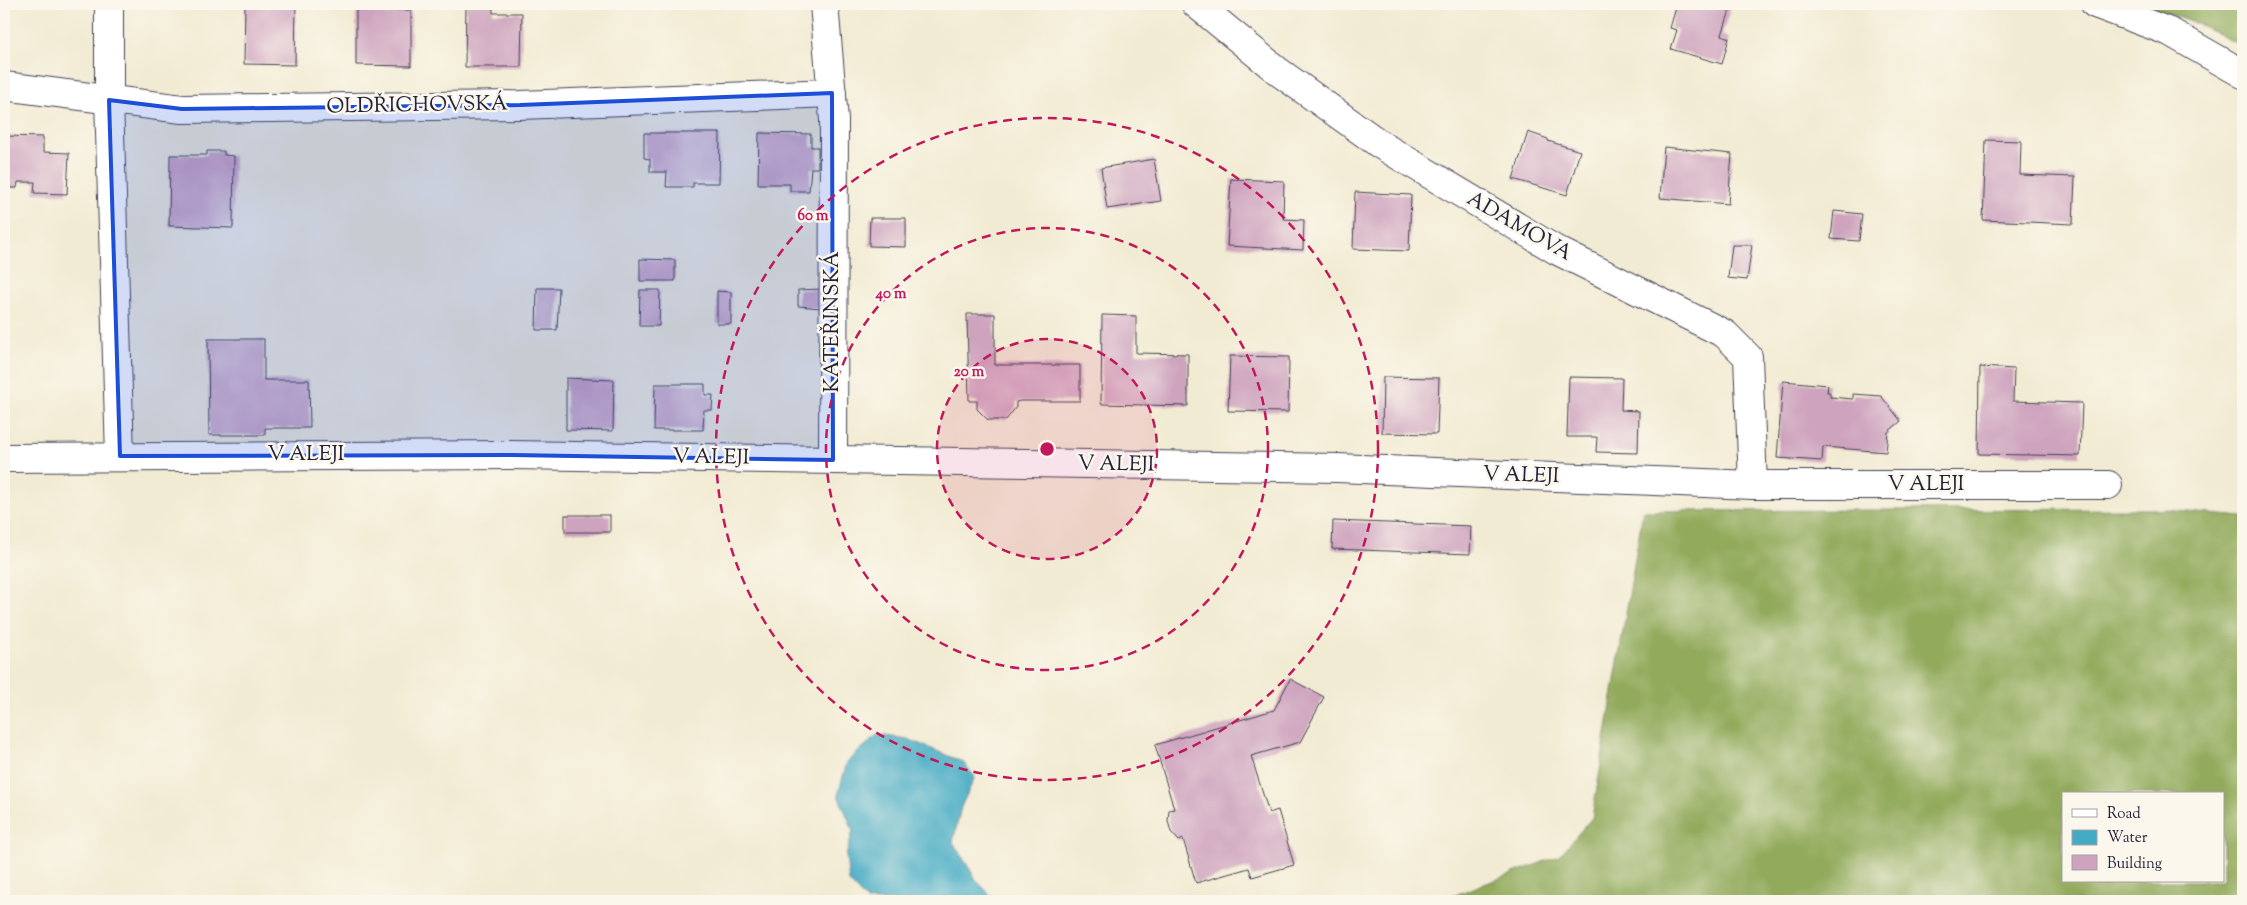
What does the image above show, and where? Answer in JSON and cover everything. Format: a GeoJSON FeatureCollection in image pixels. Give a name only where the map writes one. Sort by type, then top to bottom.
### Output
{"type":"FeatureCollection","features":[{"type":"Feature","properties":{"kind":"street"},"geometry":{"type":"LineString","coordinates":[[109,4],[109,100],[120,456]]}},
{"type":"Feature","properties":{"kind":"street","name":"KATEŘINSKÁ"},"geometry":{"type":"LineString","coordinates":[[824,4],[834,120],[833,460]]}},
{"type":"Feature","properties":{"kind":"street","name":"ADAMOVA"},"geometry":{"type":"LineString","coordinates":[[1196,4],[1279,72],[1381,145],[1556,250],[1726,334],[1748,357],[1753,485]]}},
{"type":"Feature","properties":{"kind":"street"},"geometry":{"type":"LineString","coordinates":[[2095,4],[2170,32],[2243,74]]}},
{"type":"Feature","properties":{"kind":"street","name":"OLDŘICHOVSKÁ"},"geometry":{"type":"LineString","coordinates":[[4,86],[182,109],[520,105],[832,93]]}},
{"type":"Feature","properties":{"kind":"street","name":"V ALEJI"},"geometry":{"type":"LineString","coordinates":[[4,458],[511,455],[1337,468],[1753,485],[2108,485]]}},
{"type":"Feature","properties":{"kind":"highlighted area"},"geometry":{"type":"Polygon","coordinates":[[[832,93],[833,460],[511,455],[120,456],[109,100],[182,109],[520,105],[832,93]]]}},
{"type":"Feature","properties":{"kind":"green space"},"geometry":{"type":"Polygon","coordinates":[[[2141,4],[2243,4],[2243,47],[2203,26],[2141,4]]]}},
{"type":"Feature","properties":{"kind":"green space"},"geometry":{"type":"Polygon","coordinates":[[[2154,509],[2243,517],[2243,901],[1439,901],[1559,856],[1592,818],[1643,511],[2154,509]]]}},
{"type":"Feature","properties":{"kind":"water"},"geometry":{"type":"Polygon","coordinates":[[[877,735],[908,739],[963,762],[975,777],[961,807],[953,842],[977,881],[996,901],[867,901],[849,882],[846,856],[853,830],[838,795],[847,762],[877,735]]]}},
{"type":"Feature","properties":{"kind":"building"},"geometry":{"type":"Polygon","coordinates":[[[245,4],[296,4],[295,65],[244,64],[245,4]]]}},
{"type":"Feature","properties":{"kind":"building"},"geometry":{"type":"Polygon","coordinates":[[[466,4],[493,4],[493,13],[522,13],[521,67],[465,67],[466,4]]]}},
{"type":"Feature","properties":{"kind":"building"},"geometry":{"type":"Polygon","coordinates":[[[1677,4],[1732,4],[1722,35],[1729,38],[1722,64],[1671,49],[1677,30],[1670,28],[1677,4]]]}},
{"type":"Feature","properties":{"kind":"building"},"geometry":{"type":"Polygon","coordinates":[[[356,10],[411,10],[411,66],[356,65],[356,10]]]}},
{"type":"Feature","properties":{"kind":"building"},"geometry":{"type":"Polygon","coordinates":[[[1528,132],[1548,139],[1548,141],[1580,151],[1567,195],[1513,179],[1528,132]]]}},
{"type":"Feature","properties":{"kind":"building"},"geometry":{"type":"Polygon","coordinates":[[[644,133],[720,133],[719,183],[693,183],[693,187],[666,187],[667,172],[650,172],[650,159],[644,158],[644,133]]]}},
{"type":"Feature","properties":{"kind":"building"},"geometry":{"type":"Polygon","coordinates":[[[759,133],[811,134],[811,147],[818,147],[818,168],[811,168],[809,191],[790,191],[790,184],[758,184],[759,133]]]}},
{"type":"Feature","properties":{"kind":"building"},"geometry":{"type":"Polygon","coordinates":[[[4,136],[43,137],[43,152],[69,153],[67,194],[34,193],[35,182],[18,182],[17,188],[4,188],[4,136]]]}},
{"type":"Feature","properties":{"kind":"building"},"geometry":{"type":"Polygon","coordinates":[[[1986,140],[2021,141],[2020,175],[2075,177],[2073,224],[1983,220],[1986,140]]]}},
{"type":"Feature","properties":{"kind":"building"},"geometry":{"type":"Polygon","coordinates":[[[1664,147],[1732,154],[1728,204],[1660,198],[1664,147]]]}},
{"type":"Feature","properties":{"kind":"building"},"geometry":{"type":"Polygon","coordinates":[[[207,151],[224,151],[224,155],[234,156],[233,228],[169,226],[170,155],[207,155],[207,151]]]}},
{"type":"Feature","properties":{"kind":"building"},"geometry":{"type":"Polygon","coordinates":[[[1154,159],[1161,201],[1107,209],[1101,168],[1154,159]]]}},
{"type":"Feature","properties":{"kind":"building"},"geometry":{"type":"Polygon","coordinates":[[[1231,179],[1284,181],[1283,219],[1304,220],[1303,250],[1227,246],[1231,179]]]}},
{"type":"Feature","properties":{"kind":"building"},"geometry":{"type":"Polygon","coordinates":[[[1355,192],[1411,195],[1409,251],[1353,249],[1355,192]]]}},
{"type":"Feature","properties":{"kind":"building"},"geometry":{"type":"Polygon","coordinates":[[[1834,211],[1862,214],[1859,241],[1831,239],[1834,211]]]}},
{"type":"Feature","properties":{"kind":"building"},"geometry":{"type":"Polygon","coordinates":[[[870,218],[906,218],[906,247],[869,246],[870,218]]]}},
{"type":"Feature","properties":{"kind":"building"},"geometry":{"type":"Polygon","coordinates":[[[1732,245],[1752,245],[1747,280],[1728,278],[1732,245]]]}},
{"type":"Feature","properties":{"kind":"building"},"geometry":{"type":"Polygon","coordinates":[[[640,259],[675,260],[675,281],[640,281],[640,259]]]}},
{"type":"Feature","properties":{"kind":"building"},"geometry":{"type":"Polygon","coordinates":[[[537,288],[559,288],[557,330],[536,330],[537,288]]]}},
{"type":"Feature","properties":{"kind":"building"},"geometry":{"type":"Polygon","coordinates":[[[822,289],[821,308],[798,306],[798,290],[822,289]]]}},
{"type":"Feature","properties":{"kind":"building"},"geometry":{"type":"Polygon","coordinates":[[[640,290],[660,290],[659,326],[639,326],[640,290]]]}},
{"type":"Feature","properties":{"kind":"building"},"geometry":{"type":"Polygon","coordinates":[[[717,291],[731,292],[731,324],[717,324],[717,291]]]}},
{"type":"Feature","properties":{"kind":"building"},"geometry":{"type":"Polygon","coordinates":[[[967,314],[995,314],[995,365],[1080,365],[1080,401],[1020,401],[1016,402],[1016,407],[1006,420],[988,420],[977,409],[977,401],[969,401],[967,314]]]}},
{"type":"Feature","properties":{"kind":"building"},"geometry":{"type":"Polygon","coordinates":[[[1102,315],[1136,316],[1136,353],[1188,354],[1188,406],[1101,404],[1102,315]]]}},
{"type":"Feature","properties":{"kind":"building"},"geometry":{"type":"Polygon","coordinates":[[[208,339],[264,339],[264,380],[309,380],[310,428],[265,428],[265,435],[209,435],[208,339]]]}},
{"type":"Feature","properties":{"kind":"building"},"geometry":{"type":"Polygon","coordinates":[[[1230,356],[1289,357],[1288,412],[1228,411],[1230,356]]]}},
{"type":"Feature","properties":{"kind":"building"},"geometry":{"type":"Polygon","coordinates":[[[1980,367],[2014,369],[2013,401],[2082,403],[2080,456],[1979,454],[1980,367]]]}},
{"type":"Feature","properties":{"kind":"building"},"geometry":{"type":"Polygon","coordinates":[[[1383,377],[1439,378],[1437,434],[1382,433],[1383,377]]]}},
{"type":"Feature","properties":{"kind":"building"},"geometry":{"type":"Polygon","coordinates":[[[1569,377],[1622,378],[1621,410],[1639,411],[1638,453],[1596,452],[1597,437],[1567,437],[1569,377]]]}},
{"type":"Feature","properties":{"kind":"building"},"geometry":{"type":"Polygon","coordinates":[[[566,378],[614,380],[613,431],[566,430],[566,378]]]}},
{"type":"Feature","properties":{"kind":"building"},"geometry":{"type":"Polygon","coordinates":[[[1783,381],[1828,385],[1827,392],[1830,392],[1830,397],[1853,399],[1853,394],[1881,396],[1901,421],[1888,432],[1886,452],[1823,447],[1822,461],[1777,458],[1783,381]]]}},
{"type":"Feature","properties":{"kind":"building"},"geometry":{"type":"Polygon","coordinates":[[[655,384],[705,384],[705,395],[713,395],[712,410],[704,410],[703,430],[654,430],[655,384]]]}},
{"type":"Feature","properties":{"kind":"building"},"geometry":{"type":"Polygon","coordinates":[[[565,515],[610,515],[610,532],[565,532],[565,515]]]}},
{"type":"Feature","properties":{"kind":"building"},"geometry":{"type":"Polygon","coordinates":[[[1333,521],[1471,526],[1470,554],[1332,549],[1333,521]]]}},
{"type":"Feature","properties":{"kind":"building"},"geometry":{"type":"Polygon","coordinates":[[[1290,679],[1324,697],[1300,742],[1251,756],[1269,813],[1278,810],[1294,865],[1252,877],[1249,868],[1196,883],[1183,839],[1179,841],[1171,832],[1168,821],[1169,810],[1174,809],[1155,745],[1274,710],[1290,679]]]}}]}
